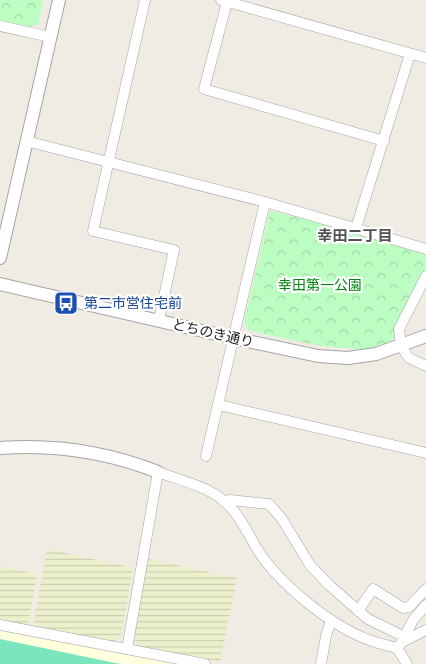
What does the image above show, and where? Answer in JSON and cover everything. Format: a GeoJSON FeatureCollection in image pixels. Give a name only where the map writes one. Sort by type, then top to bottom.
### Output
{"type":"FeatureCollection","features":[{"type":"Feature","properties":{"kind":"street"},"geometry":{"type":"LineString","coordinates":[[0,258],[59,0]]}},
{"type":"Feature","properties":{"kind":"street"},"geometry":{"type":"LineString","coordinates":[[145,0],[93,231],[174,250],[159,320]]}},
{"type":"Feature","properties":{"kind":"street"},"geometry":{"type":"LineString","coordinates":[[384,142],[204,89],[224,1],[426,58]]}},
{"type":"Feature","properties":{"kind":"street"},"geometry":{"type":"LineString","coordinates":[[0,26],[50,37]]}},
{"type":"Feature","properties":{"kind":"street"},"geometry":{"type":"LineString","coordinates":[[356,228],[410,54]]}},
{"type":"Feature","properties":{"kind":"street"},"geometry":{"type":"LineString","coordinates":[[26,141],[265,202],[426,249]]}},
{"type":"Feature","properties":{"kind":"street"},"geometry":{"type":"LineString","coordinates":[[206,456],[265,202]]}},
{"type":"Feature","properties":{"kind":"street"},"geometry":{"type":"LineString","coordinates":[[426,276],[399,329],[401,346],[409,358],[426,366]]}},
{"type":"Feature","properties":{"kind":"street","name":"とちのき通り"},"geometry":{"type":"LineString","coordinates":[[0,284],[318,356],[348,358],[376,354],[426,336]]}},
{"type":"Feature","properties":{"kind":"street"},"geometry":{"type":"LineString","coordinates":[[219,405],[426,452]]}},
{"type":"Feature","properties":{"kind":"street"},"geometry":{"type":"LineString","coordinates":[[0,448],[38,447],[80,451],[138,464],[199,487],[225,501],[270,566],[303,598],[331,620],[364,638],[401,642],[426,630]]}},
{"type":"Feature","properties":{"kind":"street"},"geometry":{"type":"LineString","coordinates":[[127,649],[158,472]]}},
{"type":"Feature","properties":{"kind":"street"},"geometry":{"type":"LineString","coordinates":[[225,501],[269,504],[282,519],[310,565],[358,612],[401,642],[407,664]]}},
{"type":"Feature","properties":{"kind":"street"},"geometry":{"type":"LineString","coordinates":[[358,612],[373,589],[403,608],[409,607],[426,588]]}},
{"type":"Feature","properties":{"kind":"street"},"geometry":{"type":"LineString","coordinates":[[401,642],[413,620],[426,605]]}},
{"type":"Feature","properties":{"kind":"street"},"geometry":{"type":"LineString","coordinates":[[321,664],[331,620]]}},
{"type":"Feature","properties":{"kind":"street"},"geometry":{"type":"LineString","coordinates":[[0,625],[205,664]]}},
{"type":"Feature","properties":{"kind":"shaded area"},"geometry":{"type":"Polygon","coordinates":[[[47,549],[133,568],[121,637],[113,642],[33,626],[47,549]]]}},
{"type":"Feature","properties":{"kind":"shaded area"},"geometry":{"type":"Polygon","coordinates":[[[148,559],[237,578],[220,662],[137,646],[134,640],[148,559]]]}},
{"type":"Feature","properties":{"kind":"shaded area"},"geometry":{"type":"Polygon","coordinates":[[[0,566],[37,574],[28,625],[0,620],[0,566]]]}},
{"type":"Feature","properties":{"kind":"shaded area"},"geometry":{"type":"Polygon","coordinates":[[[0,631],[174,664],[0,664],[0,631]]]}},
{"type":"Feature","properties":{"kind":"green space"},"geometry":{"type":"Polygon","coordinates":[[[0,0],[43,0],[38,24],[29,27],[0,21],[0,0]]]}},
{"type":"Feature","properties":{"kind":"green space","name":"幸田第一公園"},"geometry":{"type":"Polygon","coordinates":[[[270,211],[355,231],[426,252],[426,269],[396,328],[390,347],[372,349],[336,348],[248,330],[244,322],[270,211]]]}},
{"type":"Feature","properties":{"kind":"green space"},"geometry":{"type":"Polygon","coordinates":[[[0,639],[120,664],[0,664],[0,639]]]}},
{"type":"Feature","properties":{"kind":"place","name":"第二市営住宅前"},"geometry":{"type":"Point","coordinates":[66,303]}},
{"type":"Feature","properties":{"kind":"district","name":"幸田二丁目"},"geometry":{"type":"Point","coordinates":[355,236]}}]}
